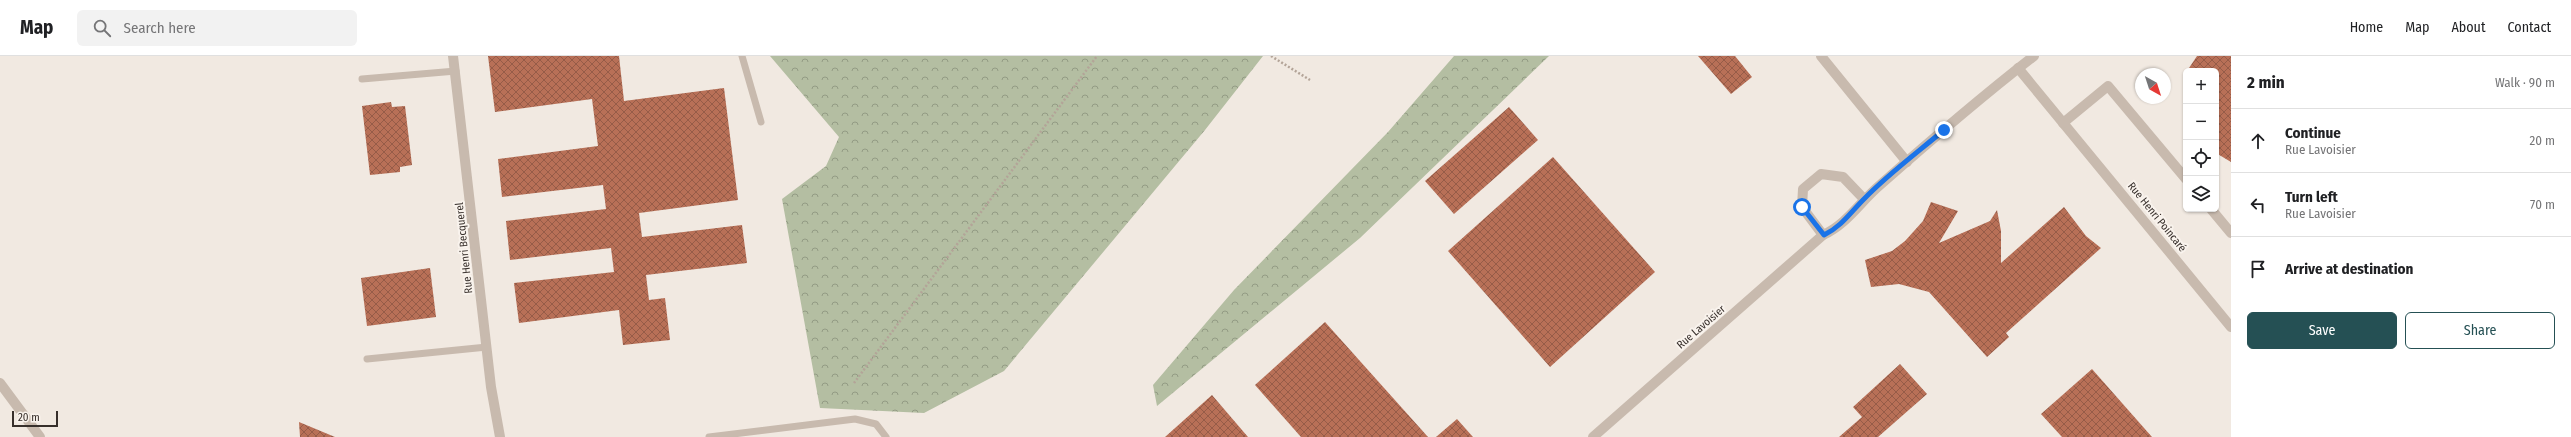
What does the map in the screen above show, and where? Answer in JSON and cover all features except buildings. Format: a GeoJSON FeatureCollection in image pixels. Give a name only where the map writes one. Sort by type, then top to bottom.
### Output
{"type":"FeatureCollection","features":[{"type":"Feature","properties":{"kind":"street","name":"Rue Henri Becquerel"},"geometry":{"type":"LineString","coordinates":[[453,56],[456,70],[487,347],[500,437]]}},
{"type":"Feature","properties":{"kind":"street"},"geometry":{"type":"LineString","coordinates":[[1821,56],[1907,162]]}},
{"type":"Feature","properties":{"kind":"street","name":"Rue Lavoisier"},"geometry":{"type":"LineString","coordinates":[[1593,437],[1824,235],[1837,229],[1852,215],[1864,199],[2034,56]]}},
{"type":"Feature","properties":{"kind":"street","name":"Rue Henri Poincaré"},"geometry":{"type":"LineString","coordinates":[[2018,68],[2231,327]]}},
{"type":"Feature","properties":{"kind":"street"},"geometry":{"type":"LineString","coordinates":[[2063,123],[2108,86],[2183,176]]}},
{"type":"Feature","properties":{"kind":"street"},"geometry":{"type":"LineString","coordinates":[[1824,235],[1802,207],[1804,189],[1821,174],[1843,177],[1864,199]]}},
{"type":"Feature","properties":{"kind":"street"},"geometry":{"type":"LineString","coordinates":[[2214,212],[2231,232]]}},
{"type":"Feature","properties":{"kind":"street"},"geometry":{"type":"LineString","coordinates":[[0,383],[40,437]]}},
{"type":"Feature","properties":{"kind":"lane"},"geometry":{"type":"LineString","coordinates":[[742,56],[761,122]]}},
{"type":"Feature","properties":{"kind":"lane"},"geometry":{"type":"LineString","coordinates":[[362,79],[456,70]]}},
{"type":"Feature","properties":{"kind":"lane"},"geometry":{"type":"LineString","coordinates":[[367,359],[487,347]]}},
{"type":"Feature","properties":{"kind":"lane"},"geometry":{"type":"LineString","coordinates":[[709,437],[855,419],[876,424],[886,437]]}},
{"type":"Feature","properties":{"kind":"path"},"geometry":{"type":"LineString","coordinates":[[854,383],[1097,56]]}},
{"type":"Feature","properties":{"kind":"path"},"geometry":{"type":"LineString","coordinates":[[1271,56],[1310,80]]}},
{"type":"Feature","properties":{"kind":"green space"},"geometry":{"type":"Polygon","coordinates":[[[770,56],[1263,56],[1205,130],[1004,371],[924,413],[820,408],[782,199],[826,166],[839,137],[770,56]]]}},
{"type":"Feature","properties":{"kind":"green space"},"geometry":{"type":"Polygon","coordinates":[[[1454,56],[1549,56],[1360,238],[1157,406],[1153,385],[1234,290],[1388,132],[1454,56]]]}},
{"type":"Feature","properties":{"kind":"route"},"geometry":{"type":"LineString","coordinates":[[1802,207],[1824,235],[1837,229],[1852,215],[1864,199],[1944,130]]}}]}
